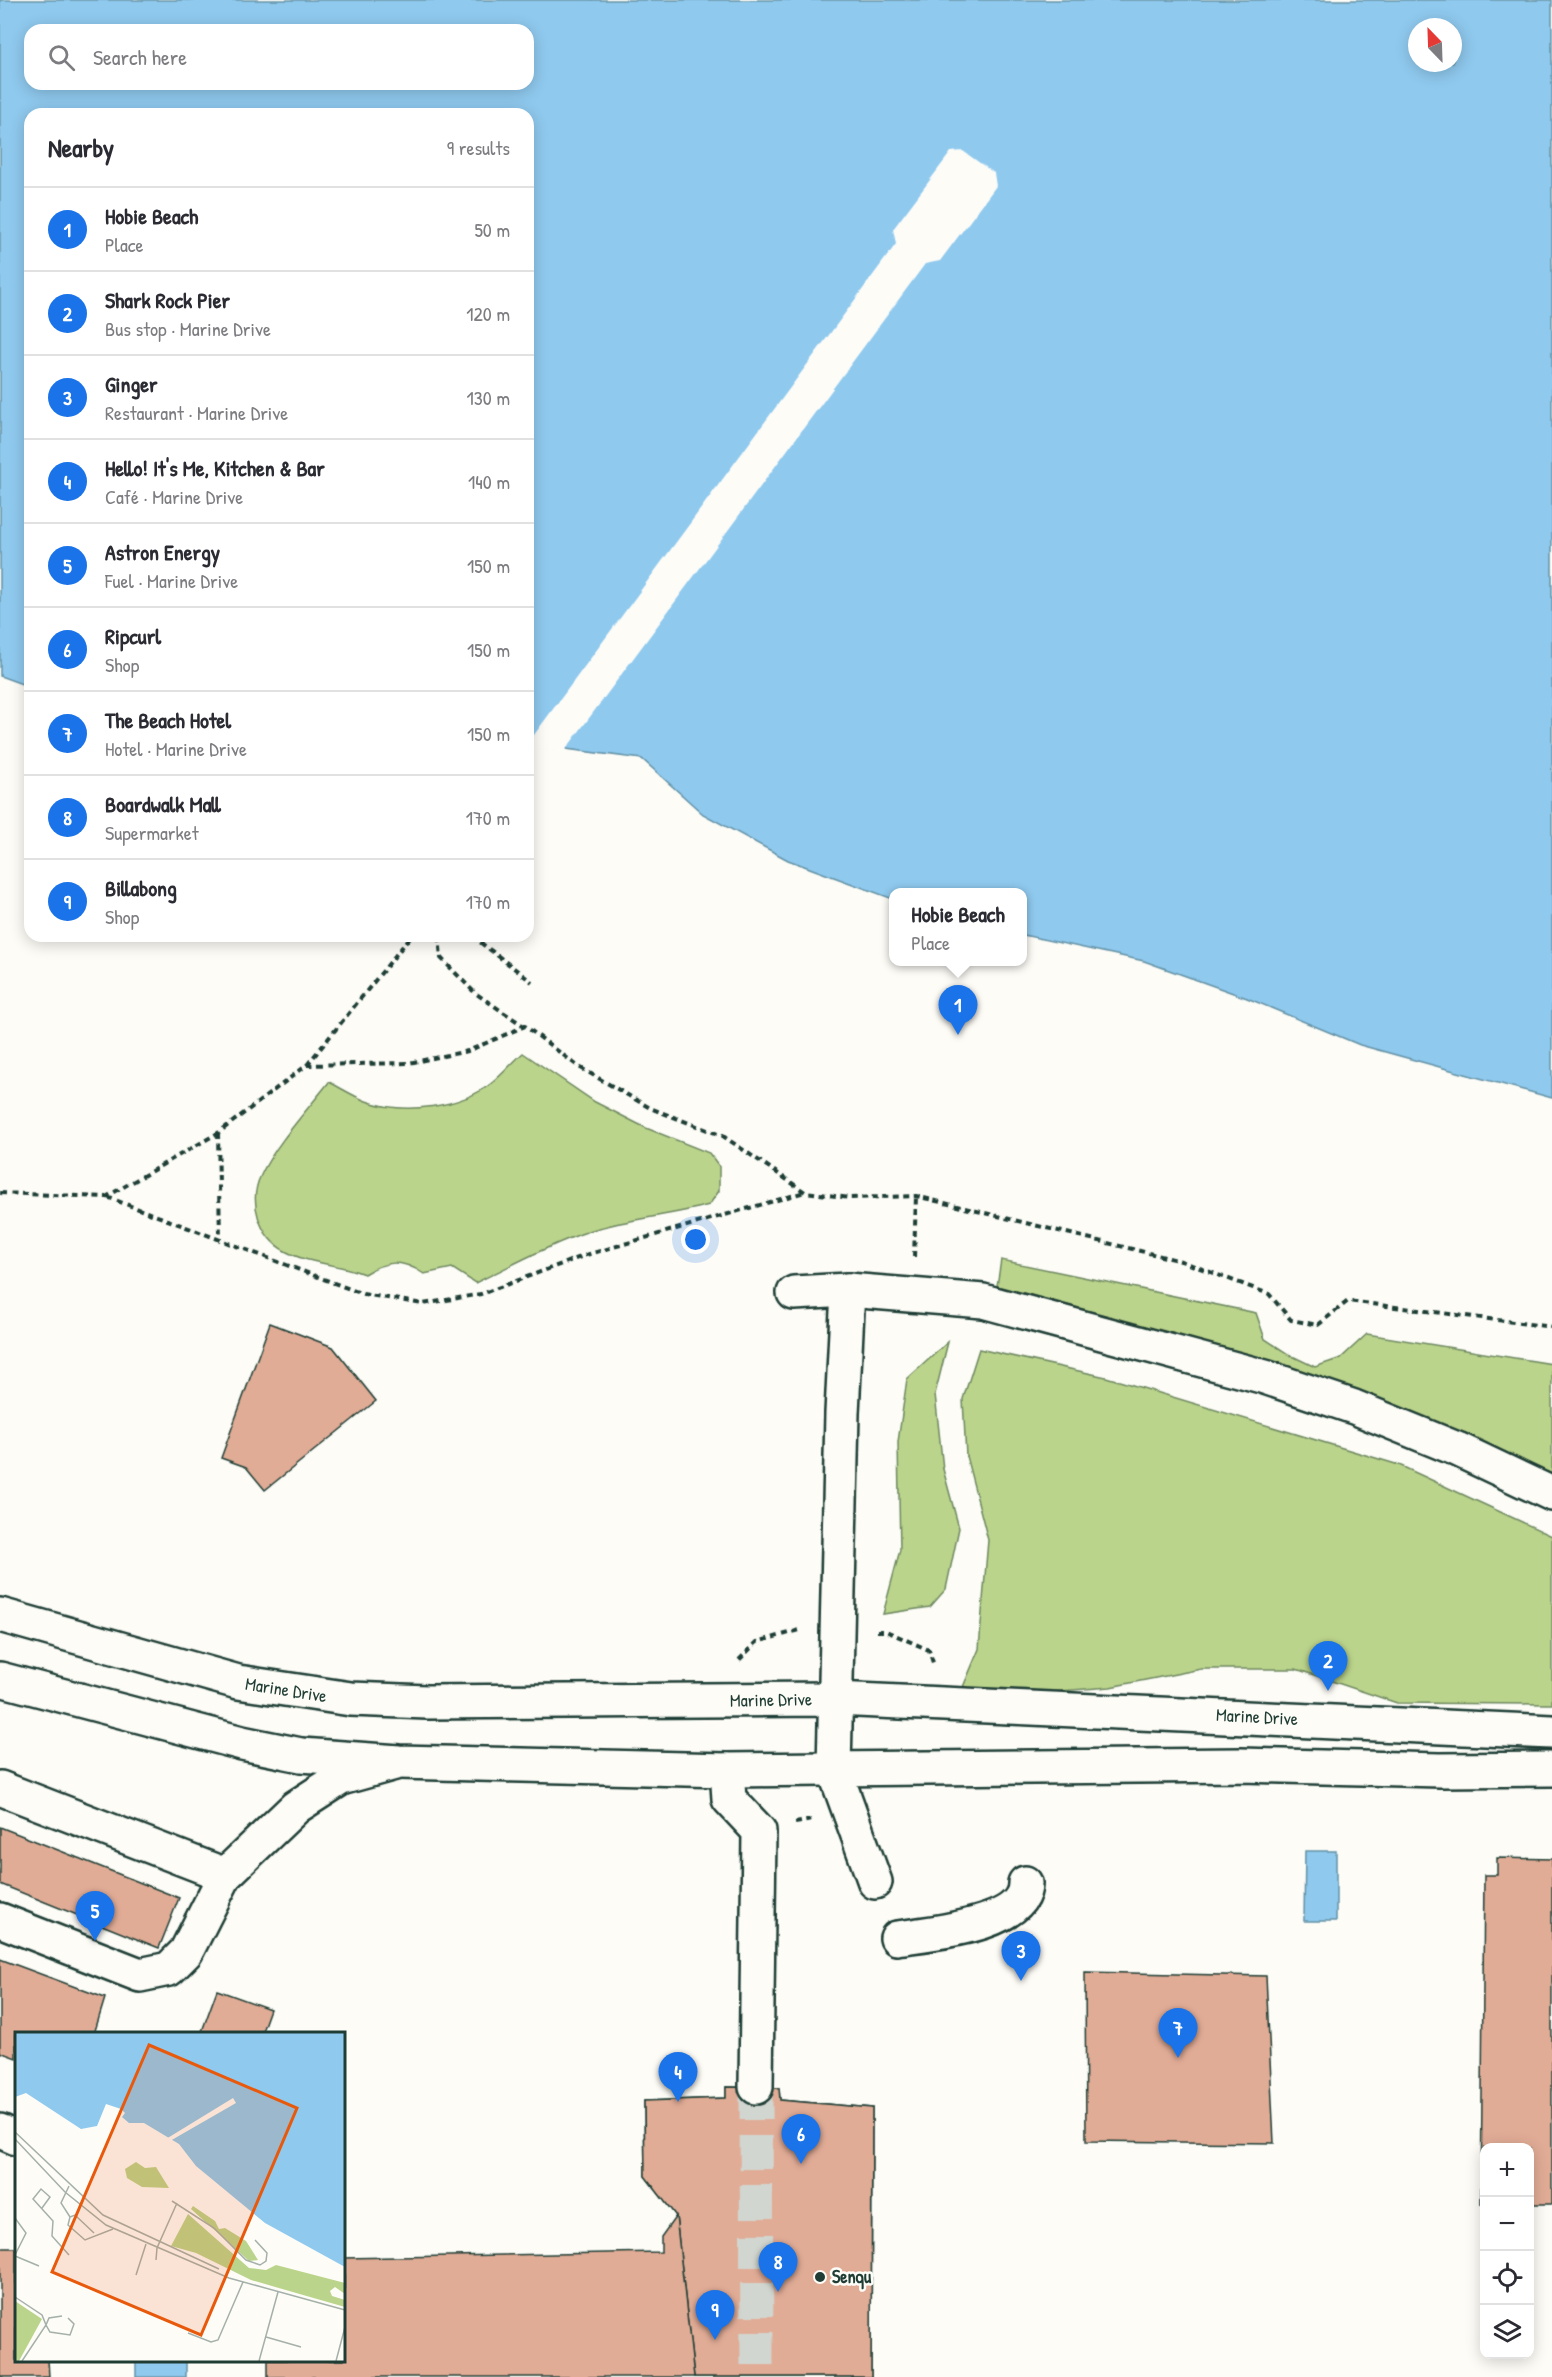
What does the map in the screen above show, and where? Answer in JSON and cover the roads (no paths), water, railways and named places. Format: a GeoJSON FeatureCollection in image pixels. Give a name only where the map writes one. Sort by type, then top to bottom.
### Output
{"type":"FeatureCollection","features":[{"type":"Feature","properties":{"kind":"main road"},"geometry":{"type":"LineString","coordinates":[[848,1290],[842,1413],[834,1769],[875,1882]]}},
{"type":"Feature","properties":{"kind":"main road"},"geometry":{"type":"LineString","coordinates":[[794,1293],[848,1290],[983,1301],[1265,1377],[1354,1407],[1458,1449],[1552,1494]]}},
{"type":"Feature","properties":{"kind":"main road","name":"Marine Drive"},"geometry":{"type":"LineString","coordinates":[[0,1615],[238,1682],[351,1699],[427,1702],[835,1699],[1552,1732]]}},
{"type":"Feature","properties":{"kind":"main road"},"geometry":{"type":"LineString","coordinates":[[0,1679],[242,1743],[301,1755],[399,1762],[727,1770],[1241,1765],[1440,1770],[1552,1769]]}},
{"type":"Feature","properties":{"kind":"main road"},"geometry":{"type":"LineString","coordinates":[[0,1920],[140,1975],[169,1970],[186,1952],[225,1875],[296,1807],[341,1778],[399,1762]]}},
{"type":"Feature","properties":{"kind":"main road"},"geometry":{"type":"LineString","coordinates":[[727,1770],[729,1799],[759,1831],[756,2087]]}},
{"type":"Feature","properties":{"kind":"main road"},"geometry":{"type":"LineString","coordinates":[[0,1788],[225,1875]]}},
{"type":"Feature","properties":{"kind":"main road"},"geometry":{"type":"LineString","coordinates":[[897,1938],[988,1920],[1014,1908],[1026,1891],[1026,1884]]}},
{"type":"Feature","properties":{"kind":"main road"},"geometry":{"type":"LineString","coordinates":[[0,2131],[15,2138]]}},
{"type":"Feature","properties":{"kind":"water"},"geometry":{"type":"Polygon","coordinates":[[[0,0],[1552,0],[1552,1098],[1360,1045],[1247,998],[1144,961],[1027,936],[1027,888],[889,888],[889,898],[788,860],[703,814],[642,759],[534,745],[534,108],[24,108],[24,685],[0,676],[0,0]]]}},
{"type":"Feature","properties":{"kind":"water"},"geometry":{"type":"Polygon","coordinates":[[[1305,1851],[1336,1851],[1336,1921],[1304,1921],[1305,1851]]]}},
{"type":"Feature","properties":{"kind":"water"},"geometry":{"type":"Polygon","coordinates":[[[136,2362],[186,2362],[186,2377],[136,2377],[136,2362]]]}},
{"type":"Feature","properties":{"kind":"tunnel"},"geometry":{"type":"LineString","coordinates":[[756,2087],[757,2377]]}},
{"type":"Feature","properties":{"kind":"place","name":"Hobie Beach"},"geometry":{"type":"Point","coordinates":[958,1035]}},
{"type":"Feature","properties":{"kind":"place","name":"Shark Rock Pier"},"geometry":{"type":"Point","coordinates":[1328,1691]}},
{"type":"Feature","properties":{"kind":"place","name":"Astron Energy"},"geometry":{"type":"Point","coordinates":[95,1941]}},
{"type":"Feature","properties":{"kind":"place","name":"Ginger"},"geometry":{"type":"Point","coordinates":[1021,1981]}},
{"type":"Feature","properties":{"kind":"place","name":"The Beach Hotel"},"geometry":{"type":"Point","coordinates":[1178,2058]}},
{"type":"Feature","properties":{"kind":"place","name":"Hello! It's Me, Kitchen & Bar"},"geometry":{"type":"Point","coordinates":[678,2102]}},
{"type":"Feature","properties":{"kind":"place","name":"Ripcurl"},"geometry":{"type":"Point","coordinates":[801,2164]}},
{"type":"Feature","properties":{"kind":"place","name":"Senqu"},"geometry":{"type":"Point","coordinates":[820,2277]}},
{"type":"Feature","properties":{"kind":"place","name":"Boardwalk Mall"},"geometry":{"type":"Point","coordinates":[778,2292]}},
{"type":"Feature","properties":{"kind":"place","name":"Billabong"},"geometry":{"type":"Point","coordinates":[715,2340]}}]}
